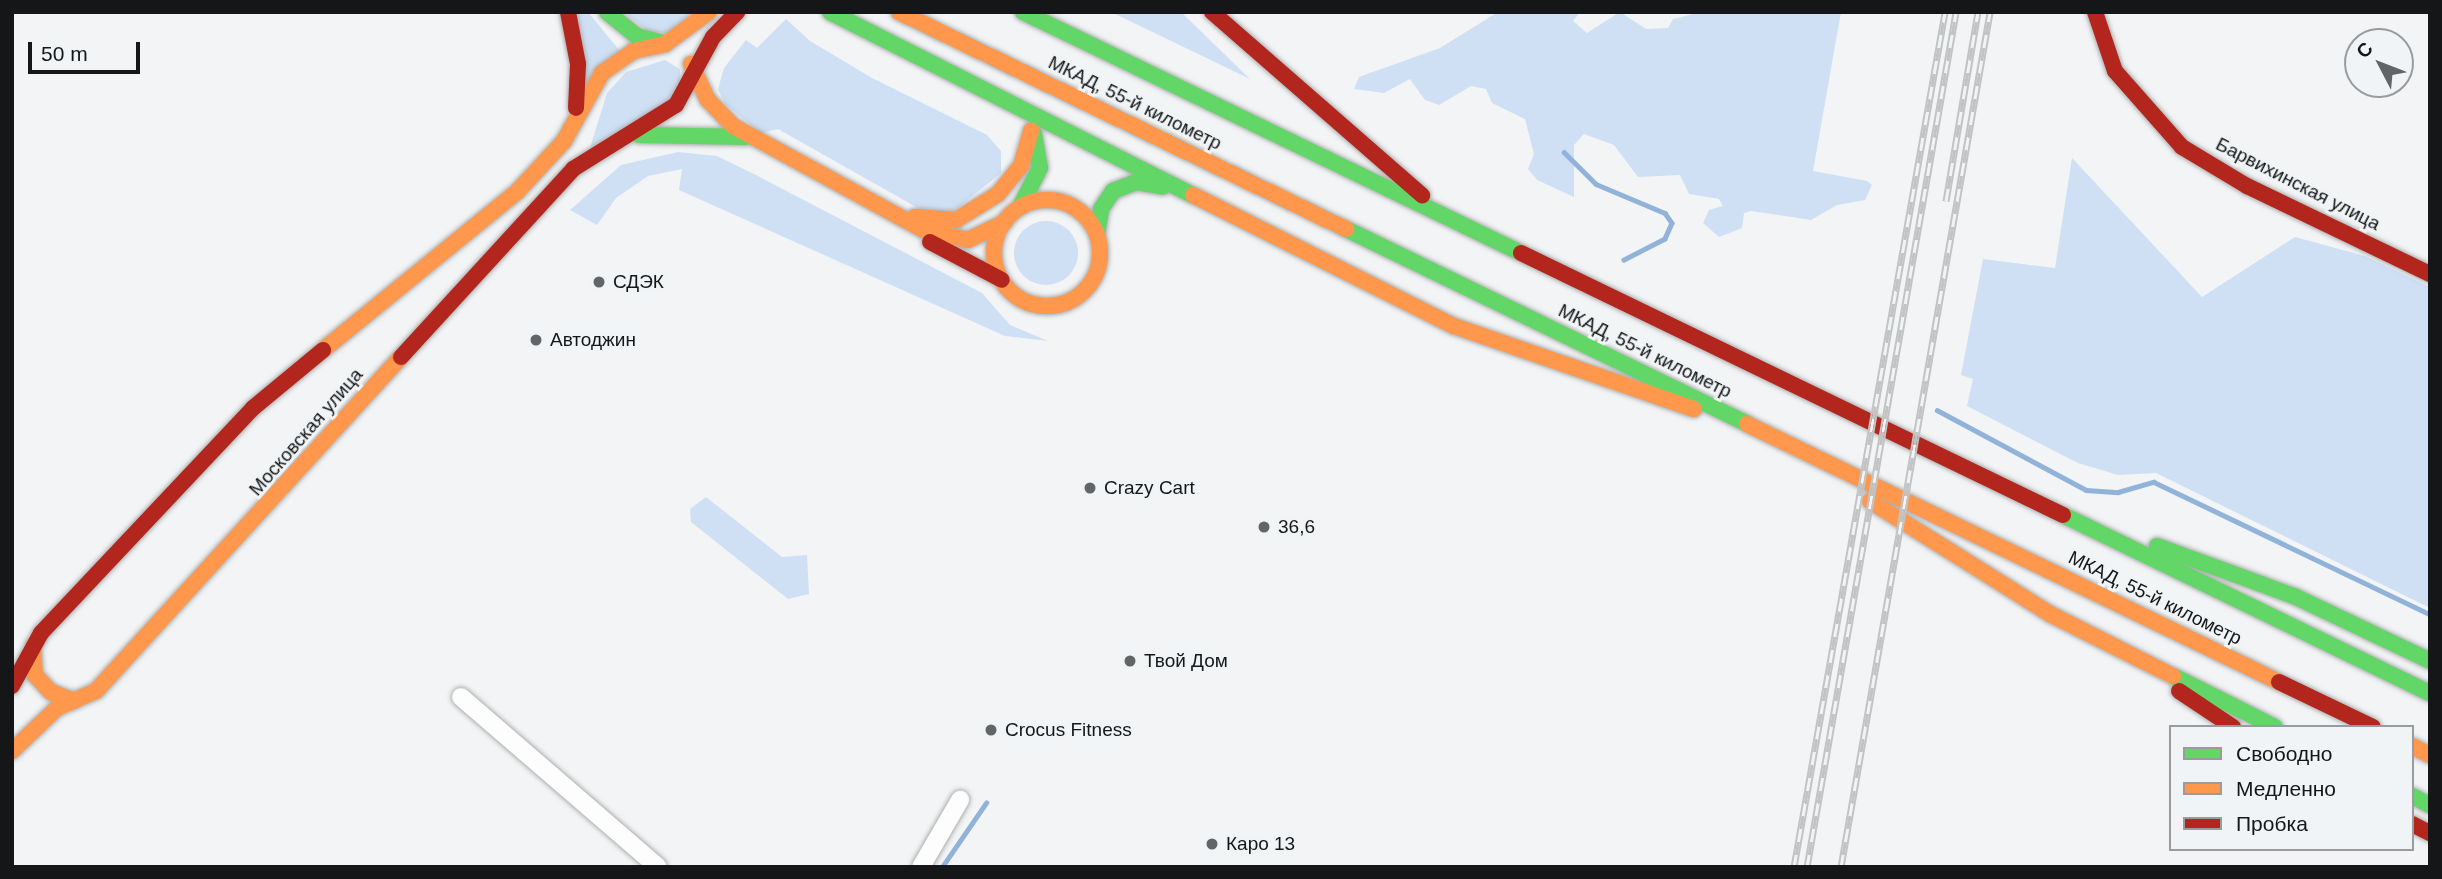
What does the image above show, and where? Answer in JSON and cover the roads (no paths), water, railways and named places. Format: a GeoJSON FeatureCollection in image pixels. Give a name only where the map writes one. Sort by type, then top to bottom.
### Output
{"type":"FeatureCollection","features":[{"type":"Feature","properties":{"kind":"main road"},"geometry":{"type":"LineString","coordinates":[[568,12],[578,64],[574,144],[591,155]]}},
{"type":"Feature","properties":{"kind":"main road"},"geometry":{"type":"LineString","coordinates":[[607,12],[637,36],[680,50],[721,115],[750,138],[885,208],[957,240],[1004,222],[1020,207],[1040,168],[1031,130],[973,82]]}},
{"type":"Feature","properties":{"kind":"main road","name":"Московская улица"},"geometry":{"type":"LineString","coordinates":[[12,686],[33,645],[253,408],[517,192],[550,159],[590,89],[617,61],[665,44],[709,12]]}},
{"type":"Feature","properties":{"kind":"main road"},"geometry":{"type":"LineString","coordinates":[[830,12],[1454,326],[1617,387],[1749,425]]}},
{"type":"Feature","properties":{"kind":"main road","name":"МКАД, 55-й километр"},"geometry":{"type":"LineString","coordinates":[[899,12],[2368,725]]}},
{"type":"Feature","properties":{"kind":"main road","name":"МКАД, 55-й километр"},"geometry":{"type":"LineString","coordinates":[[1023,12],[1495,244],[2430,693]]}},
{"type":"Feature","properties":{"kind":"main road"},"geometry":{"type":"LineString","coordinates":[[1212,12],[1354,141],[1495,244]]}},
{"type":"Feature","properties":{"kind":"main road","name":"Барвихинская улица"},"geometry":{"type":"LineString","coordinates":[[2095,12],[2115,71],[2182,147],[2247,186],[2430,274]]}},
{"type":"Feature","properties":{"kind":"main road","name":"Московская улица"},"geometry":{"type":"LineString","coordinates":[[12,751],[42,719],[102,684],[292,482],[445,304],[591,155],[676,105],[734,16]]}},
{"type":"Feature","properties":{"kind":"main road"},"geometry":{"type":"LineString","coordinates":[[885,208],[939,222],[969,214],[1010,182],[1031,130]]}},
{"type":"Feature","properties":{"kind":"main road"},"geometry":{"type":"LineString","coordinates":[[628,135],[689,131],[750,138]]}},
{"type":"Feature","properties":{"kind":"main road"},"geometry":{"type":"LineString","coordinates":[[885,208],[917,235],[1002,281],[1034,305],[1065,303],[1095,276],[1097,235],[1104,202],[1128,183],[1196,197]]}},
{"type":"Feature","properties":{"kind":"main road"},"geometry":{"type":"LineString","coordinates":[[1020,207],[1060,201],[1087,217],[1097,235]]}},
{"type":"Feature","properties":{"kind":"main road"},"geometry":{"type":"LineString","coordinates":[[1002,281],[994,250],[1004,222]]}},
{"type":"Feature","properties":{"kind":"main road"},"geometry":{"type":"LineString","coordinates":[[1785,442],[1928,541],[2134,658],[2271,725]]}},
{"type":"Feature","properties":{"kind":"main road"},"geometry":{"type":"LineString","coordinates":[[2068,521],[2202,559],[2430,661]]}},
{"type":"Feature","properties":{"kind":"main road"},"geometry":{"type":"LineString","coordinates":[[33,645],[35,675],[51,692],[74,701]]}},
{"type":"Feature","properties":{"kind":"main road"},"geometry":{"type":"LineString","coordinates":[[2134,658],[2230,725]]}},
{"type":"Feature","properties":{"kind":"main road"},"geometry":{"type":"LineString","coordinates":[[2414,747],[2430,755]]}},
{"type":"Feature","properties":{"kind":"main road"},"geometry":{"type":"LineString","coordinates":[[2414,797],[2430,805]]}},
{"type":"Feature","properties":{"kind":"main road"},"geometry":{"type":"LineString","coordinates":[[2414,825],[2430,833]]}},
{"type":"Feature","properties":{"kind":"street"},"geometry":{"type":"LineString","coordinates":[[461,697],[658,867]]}},
{"type":"Feature","properties":{"kind":"street"},"geometry":{"type":"LineString","coordinates":[[921,867],[960,800]]}},
{"type":"Feature","properties":{"kind":"waterway"},"geometry":{"type":"LineString","coordinates":[[1564,152],[1596,184],[1665,213],[1672,223],[1665,239],[1624,260]]}},
{"type":"Feature","properties":{"kind":"waterway"},"geometry":{"type":"LineString","coordinates":[[1937,410],[2086,490],[2118,492],[2154,482],[2430,614]]}},
{"type":"Feature","properties":{"kind":"waterway"},"geometry":{"type":"LineString","coordinates":[[942,867],[986,803]]}},
{"type":"Feature","properties":{"kind":"railway"},"geometry":{"type":"LineString","coordinates":[[1794,867],[1945,12]]}},
{"type":"Feature","properties":{"kind":"railway"},"geometry":{"type":"LineString","coordinates":[[1807,867],[1956,12]]}},
{"type":"Feature","properties":{"kind":"railway"},"geometry":{"type":"LineString","coordinates":[[1946,201],[1978,12]]}},
{"type":"Feature","properties":{"kind":"railway"},"geometry":{"type":"LineString","coordinates":[[1841,867],[1990,12]]}},
{"type":"Feature","properties":{"kind":"place","name":"СДЭК"},"geometry":{"type":"Point","coordinates":[599,282]}},
{"type":"Feature","properties":{"kind":"place","name":"Автоджин"},"geometry":{"type":"Point","coordinates":[536,340]}},
{"type":"Feature","properties":{"kind":"place","name":"Crazy Cart"},"geometry":{"type":"Point","coordinates":[1090,488]}},
{"type":"Feature","properties":{"kind":"place","name":"36,6"},"geometry":{"type":"Point","coordinates":[1264,527]}},
{"type":"Feature","properties":{"kind":"place","name":"Твой Дом"},"geometry":{"type":"Point","coordinates":[1130,661]}},
{"type":"Feature","properties":{"kind":"place","name":"Crocus Fitness"},"geometry":{"type":"Point","coordinates":[991,730]}},
{"type":"Feature","properties":{"kind":"place","name":"Каро 13"},"geometry":{"type":"Point","coordinates":[1212,844]}}]}
